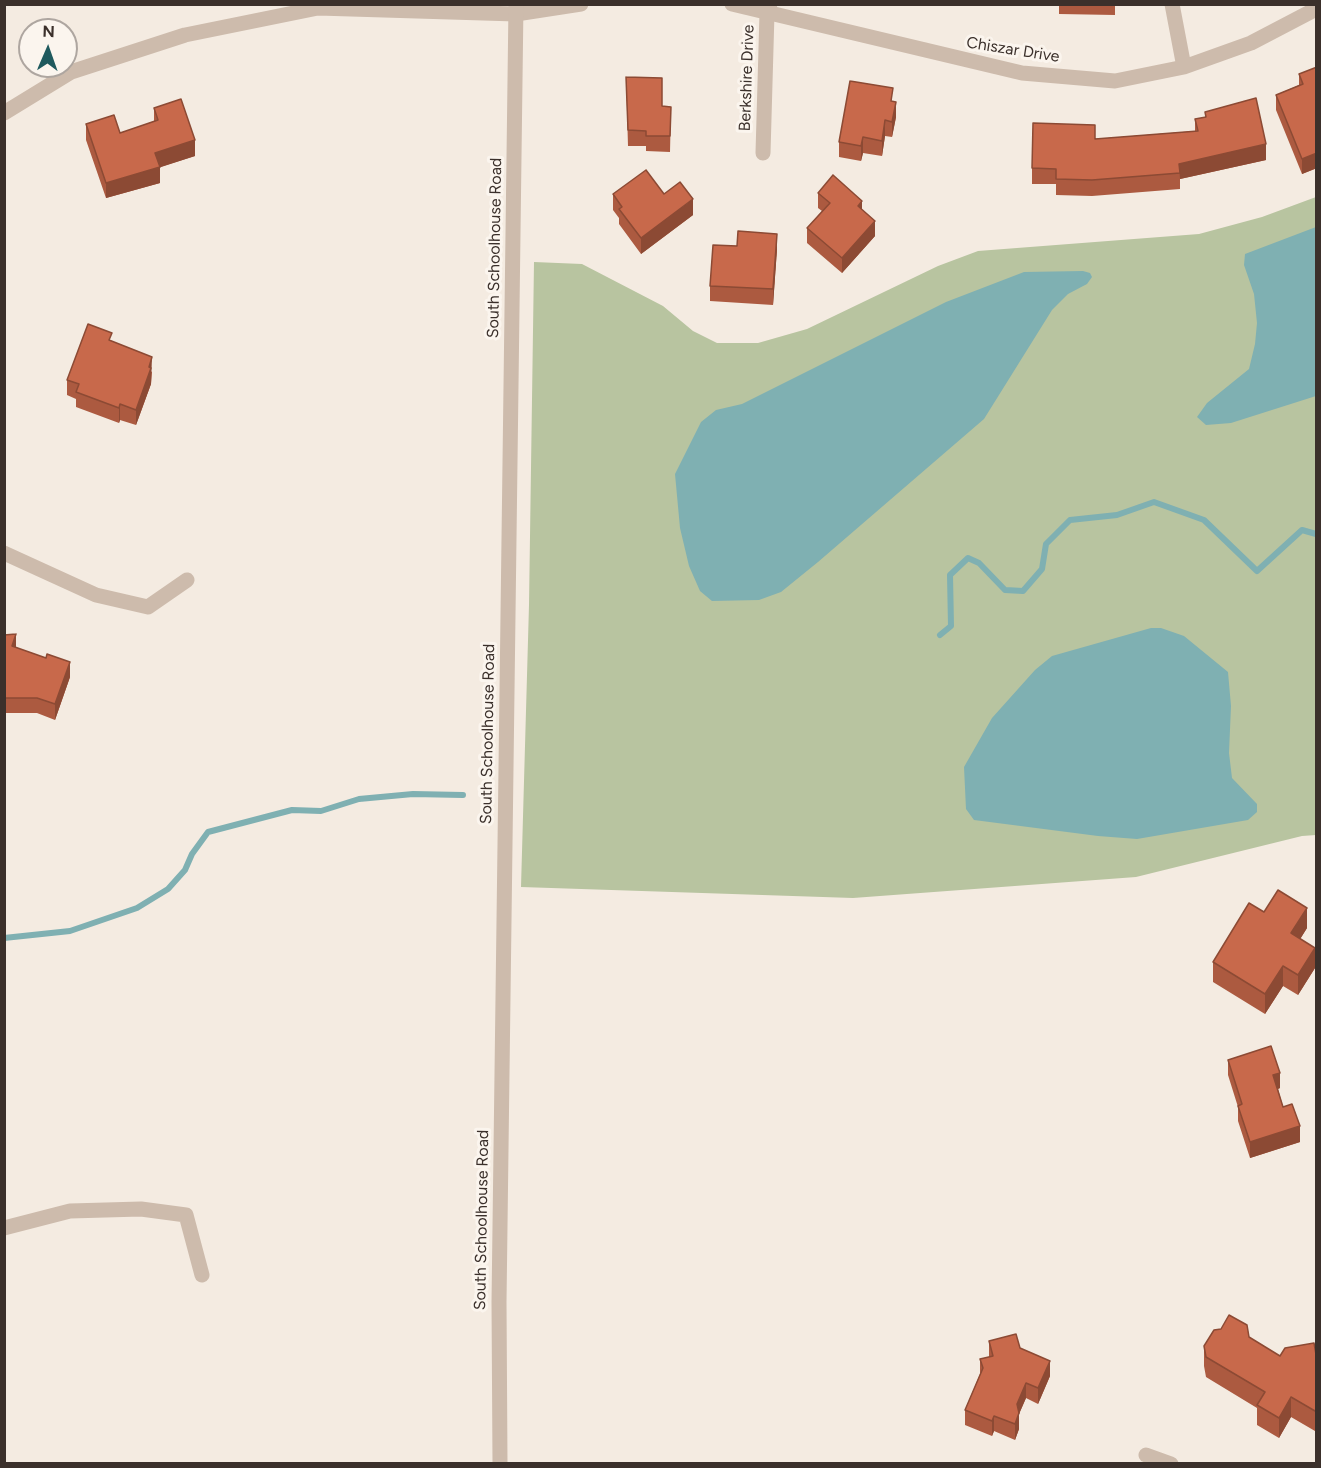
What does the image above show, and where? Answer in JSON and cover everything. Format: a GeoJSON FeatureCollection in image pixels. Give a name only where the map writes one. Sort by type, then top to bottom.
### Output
{"type":"FeatureCollection","features":[{"type":"Feature","properties":{"kind":"street"},"geometry":{"type":"LineString","coordinates":[[4,113],[71,72],[185,35],[318,8],[516,9],[581,4]]}},
{"type":"Feature","properties":{"kind":"street","name":"Chiszar Drive"},"geometry":{"type":"LineString","coordinates":[[732,4],[768,9],[1022,73],[1115,81],[1184,67],[1251,43],[1317,9]]}},
{"type":"Feature","properties":{"kind":"street"},"geometry":{"type":"LineString","coordinates":[[1172,4],[1184,67]]}},
{"type":"Feature","properties":{"kind":"street","name":"South Schoolhouse Road"},"geometry":{"type":"LineString","coordinates":[[500,1464],[499,1311],[516,9]]}},
{"type":"Feature","properties":{"kind":"street","name":"Berkshire Drive"},"geometry":{"type":"LineString","coordinates":[[763,153],[768,9]]}},
{"type":"Feature","properties":{"kind":"street"},"geometry":{"type":"LineString","coordinates":[[4,553],[96,594],[148,607],[187,580]]}},
{"type":"Feature","properties":{"kind":"street"},"geometry":{"type":"LineString","coordinates":[[4,1228],[70,1211],[141,1209],[186,1215],[202,1275]]}},
{"type":"Feature","properties":{"kind":"street"},"geometry":{"type":"LineString","coordinates":[[1146,1455],[1171,1464]]}},
{"type":"Feature","properties":{"kind":"green space"},"geometry":{"type":"Polygon","coordinates":[[[1316,197],[1316,835],[1302,836],[1136,877],[853,898],[521,887],[529,605],[534,262],[582,264],[663,306],[693,331],[717,343],[758,343],[807,329],[938,266],[978,251],[1199,234],[1262,217],[1316,197]]]}},
{"type":"Feature","properties":{"kind":"water"},"geometry":{"type":"Polygon","coordinates":[[[1316,227],[1316,396],[1231,423],[1206,425],[1197,417],[1207,403],[1249,369],[1255,344],[1257,323],[1254,294],[1244,265],[1245,254],[1316,227]]]}},
{"type":"Feature","properties":{"kind":"water"},"geometry":{"type":"Polygon","coordinates":[[[1083,271],[1090,273],[1092,277],[1087,284],[1068,294],[1052,310],[984,419],[818,562],[781,592],[759,600],[712,601],[700,591],[689,566],[680,528],[675,474],[701,422],[716,410],[742,404],[946,302],[1024,272],[1083,271]]]}},
{"type":"Feature","properties":{"kind":"water"},"geometry":{"type":"Polygon","coordinates":[[[1151,628],[1161,628],[1184,636],[1228,672],[1231,706],[1229,753],[1232,778],[1257,804],[1257,812],[1248,820],[1137,839],[974,820],[966,809],[964,767],[992,718],[1035,670],[1052,656],[1151,628]]]}},
{"type":"Feature","properties":{"kind":"building"},"geometry":{"type":"Polygon","coordinates":[[[1317,67],[1317,153],[1302,159],[1276,95],[1303,84],[1299,74],[1317,67]]]}},
{"type":"Feature","properties":{"kind":"building"},"geometry":{"type":"Polygon","coordinates":[[[626,77],[662,78],[662,106],[671,107],[670,136],[646,136],[646,131],[628,130],[626,77]]]}},
{"type":"Feature","properties":{"kind":"building"},"geometry":{"type":"Polygon","coordinates":[[[850,81],[893,88],[891,101],[896,102],[892,122],[885,120],[882,141],[863,137],[861,146],[839,142],[850,81]]]}},
{"type":"Feature","properties":{"kind":"building"},"geometry":{"type":"Polygon","coordinates":[[[1256,98],[1266,144],[1179,164],[1180,173],[1092,180],[1056,179],[1056,169],[1032,168],[1033,123],[1095,125],[1095,139],[1198,131],[1195,119],[1206,117],[1205,112],[1256,98]]]}},
{"type":"Feature","properties":{"kind":"building"},"geometry":{"type":"Polygon","coordinates":[[[181,99],[195,140],[155,153],[160,167],[106,183],[86,124],[114,115],[120,133],[158,120],[154,108],[181,99]]]}},
{"type":"Feature","properties":{"kind":"building"},"geometry":{"type":"Polygon","coordinates":[[[646,170],[664,194],[680,182],[693,199],[641,238],[619,209],[622,207],[613,194],[646,170]]]}},
{"type":"Feature","properties":{"kind":"building"},"geometry":{"type":"Polygon","coordinates":[[[833,175],[862,201],[858,206],[875,221],[842,258],[807,228],[830,203],[818,193],[833,175]]]}},
{"type":"Feature","properties":{"kind":"building"},"geometry":{"type":"Polygon","coordinates":[[[738,231],[777,234],[773,289],[710,286],[713,245],[737,246],[738,231]]]}},
{"type":"Feature","properties":{"kind":"building"},"geometry":{"type":"Polygon","coordinates":[[[88,324],[112,333],[109,340],[152,357],[149,367],[151,368],[136,410],[120,404],[119,408],[76,392],[79,384],[67,380],[88,324]]]}},
{"type":"Feature","properties":{"kind":"building"},"geometry":{"type":"Polygon","coordinates":[[[16,634],[12,646],[46,658],[47,654],[70,662],[55,704],[37,698],[4,698],[4,635],[16,634]]]}},
{"type":"Feature","properties":{"kind":"building"},"geometry":{"type":"Polygon","coordinates":[[[1278,890],[1307,908],[1291,933],[1315,948],[1298,975],[1283,966],[1265,994],[1213,962],[1249,903],[1264,912],[1278,890]]]}},
{"type":"Feature","properties":{"kind":"building"},"geometry":{"type":"Polygon","coordinates":[[[1271,1046],[1280,1073],[1273,1075],[1283,1107],[1292,1104],[1300,1126],[1250,1142],[1238,1106],[1242,1104],[1228,1060],[1271,1046]]]}},
{"type":"Feature","properties":{"kind":"building"},"geometry":{"type":"Polygon","coordinates":[[[1229,1315],[1247,1325],[1249,1337],[1280,1356],[1285,1348],[1314,1343],[1317,1360],[1317,1408],[1315,1411],[1291,1397],[1279,1418],[1257,1405],[1265,1392],[1206,1357],[1204,1346],[1214,1330],[1221,1329],[1229,1315]]]}},
{"type":"Feature","properties":{"kind":"building"},"geometry":{"type":"Polygon","coordinates":[[[1016,1334],[1020,1348],[1050,1361],[1038,1388],[1026,1383],[1017,1404],[1019,1413],[1015,1424],[994,1416],[992,1421],[965,1410],[983,1368],[980,1359],[993,1356],[989,1341],[1016,1334]]]}},
{"type":"Feature","properties":{"kind":"waterway"},"geometry":{"type":"LineString","coordinates":[[940,635],[951,626],[950,575],[968,558],[979,563],[1005,590],[1023,591],[1042,569],[1046,544],[1070,520],[1117,515],[1154,502],[1204,520],[1257,571],[1302,530],[1316,534]]}},
{"type":"Feature","properties":{"kind":"waterway"},"geometry":{"type":"LineString","coordinates":[[4,938],[70,931],[137,908],[168,889],[185,870],[192,854],[208,832],[292,810],[321,811],[359,799],[413,794],[463,795]]}}]}
